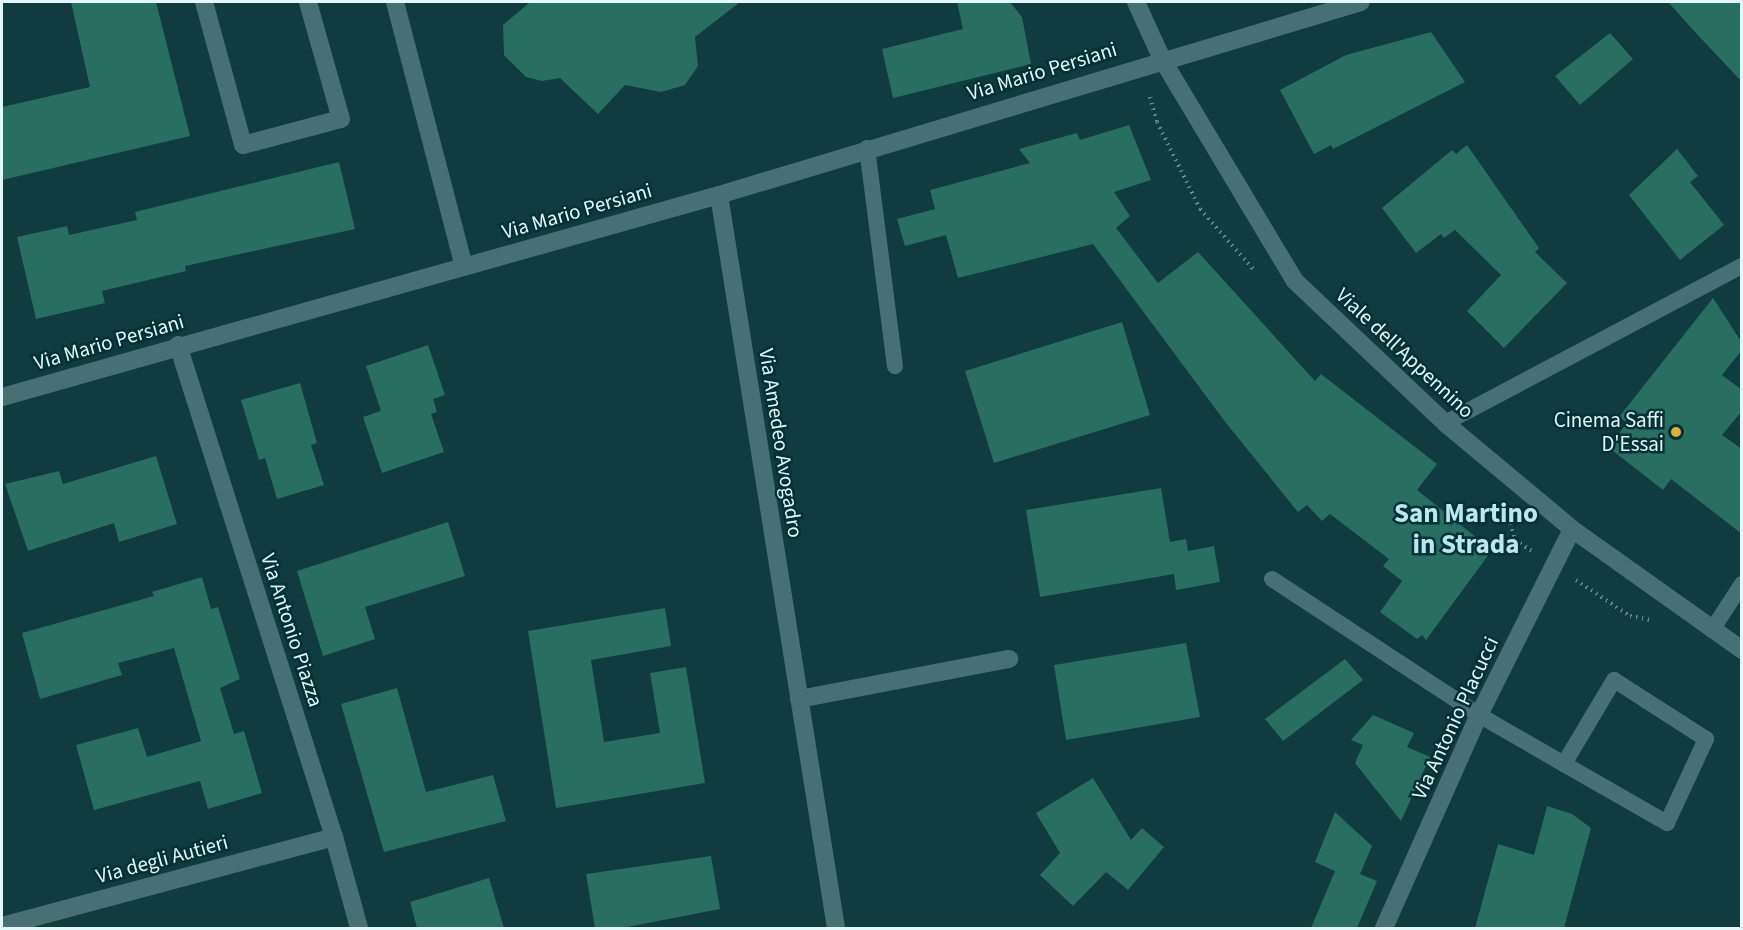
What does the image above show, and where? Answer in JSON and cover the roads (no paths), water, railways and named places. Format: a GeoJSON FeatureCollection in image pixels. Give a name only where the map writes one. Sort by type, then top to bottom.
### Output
{"type":"FeatureCollection","features":[{"type":"Feature","properties":{"kind":"street"},"geometry":{"type":"LineString","coordinates":[[204,2],[243,145],[341,119],[308,2]]}},
{"type":"Feature","properties":{"kind":"street"},"geometry":{"type":"LineString","coordinates":[[395,2],[464,266]]}},
{"type":"Feature","properties":{"kind":"street","name":"Viale dell'Appennino"},"geometry":{"type":"LineString","coordinates":[[1137,2],[1162,59],[1295,281],[1445,423],[1572,529],[1742,650]]}},
{"type":"Feature","properties":{"kind":"street","name":"Via Mario Persiani"},"geometry":{"type":"LineString","coordinates":[[2,397],[178,345],[719,195],[1162,59],[1361,2]]}},
{"type":"Feature","properties":{"kind":"street","name":"Via Amedeo Avogadro"},"geometry":{"type":"LineString","coordinates":[[719,195],[836,928]]}},
{"type":"Feature","properties":{"kind":"street","name":"Via Antonio Piazza"},"geometry":{"type":"LineString","coordinates":[[178,345],[334,837],[359,928]]}},
{"type":"Feature","properties":{"kind":"street","name":"Via Antonio Placucci"},"geometry":{"type":"LineString","coordinates":[[1384,928],[1479,716],[1572,529]]}},
{"type":"Feature","properties":{"kind":"street"},"geometry":{"type":"LineString","coordinates":[[799,699],[1009,659]]}},
{"type":"Feature","properties":{"kind":"street","name":"Via degli Autieri"},"geometry":{"type":"LineString","coordinates":[[2,926],[334,837]]}},
{"type":"Feature","properties":{"kind":"lane"},"geometry":{"type":"LineString","coordinates":[[867,148],[895,366]]}},
{"type":"Feature","properties":{"kind":"lane"},"geometry":{"type":"LineString","coordinates":[[1445,423],[1742,266]]}},
{"type":"Feature","properties":{"kind":"lane"},"geometry":{"type":"LineString","coordinates":[[1272,579],[1479,716],[1667,823],[1706,739],[1614,680],[1564,764]]}},
{"type":"Feature","properties":{"kind":"lane"},"geometry":{"type":"LineString","coordinates":[[1712,630],[1742,584]]}},
{"type":"Feature","properties":{"kind":"place","name":"Cinema Saffi D'Essai"},"geometry":{"type":"Point","coordinates":[1676,432]}},
{"type":"Feature","properties":{"kind":"district","name":"San Martino in Strada"},"geometry":{"type":"Point","coordinates":[1466,528]}}]}
